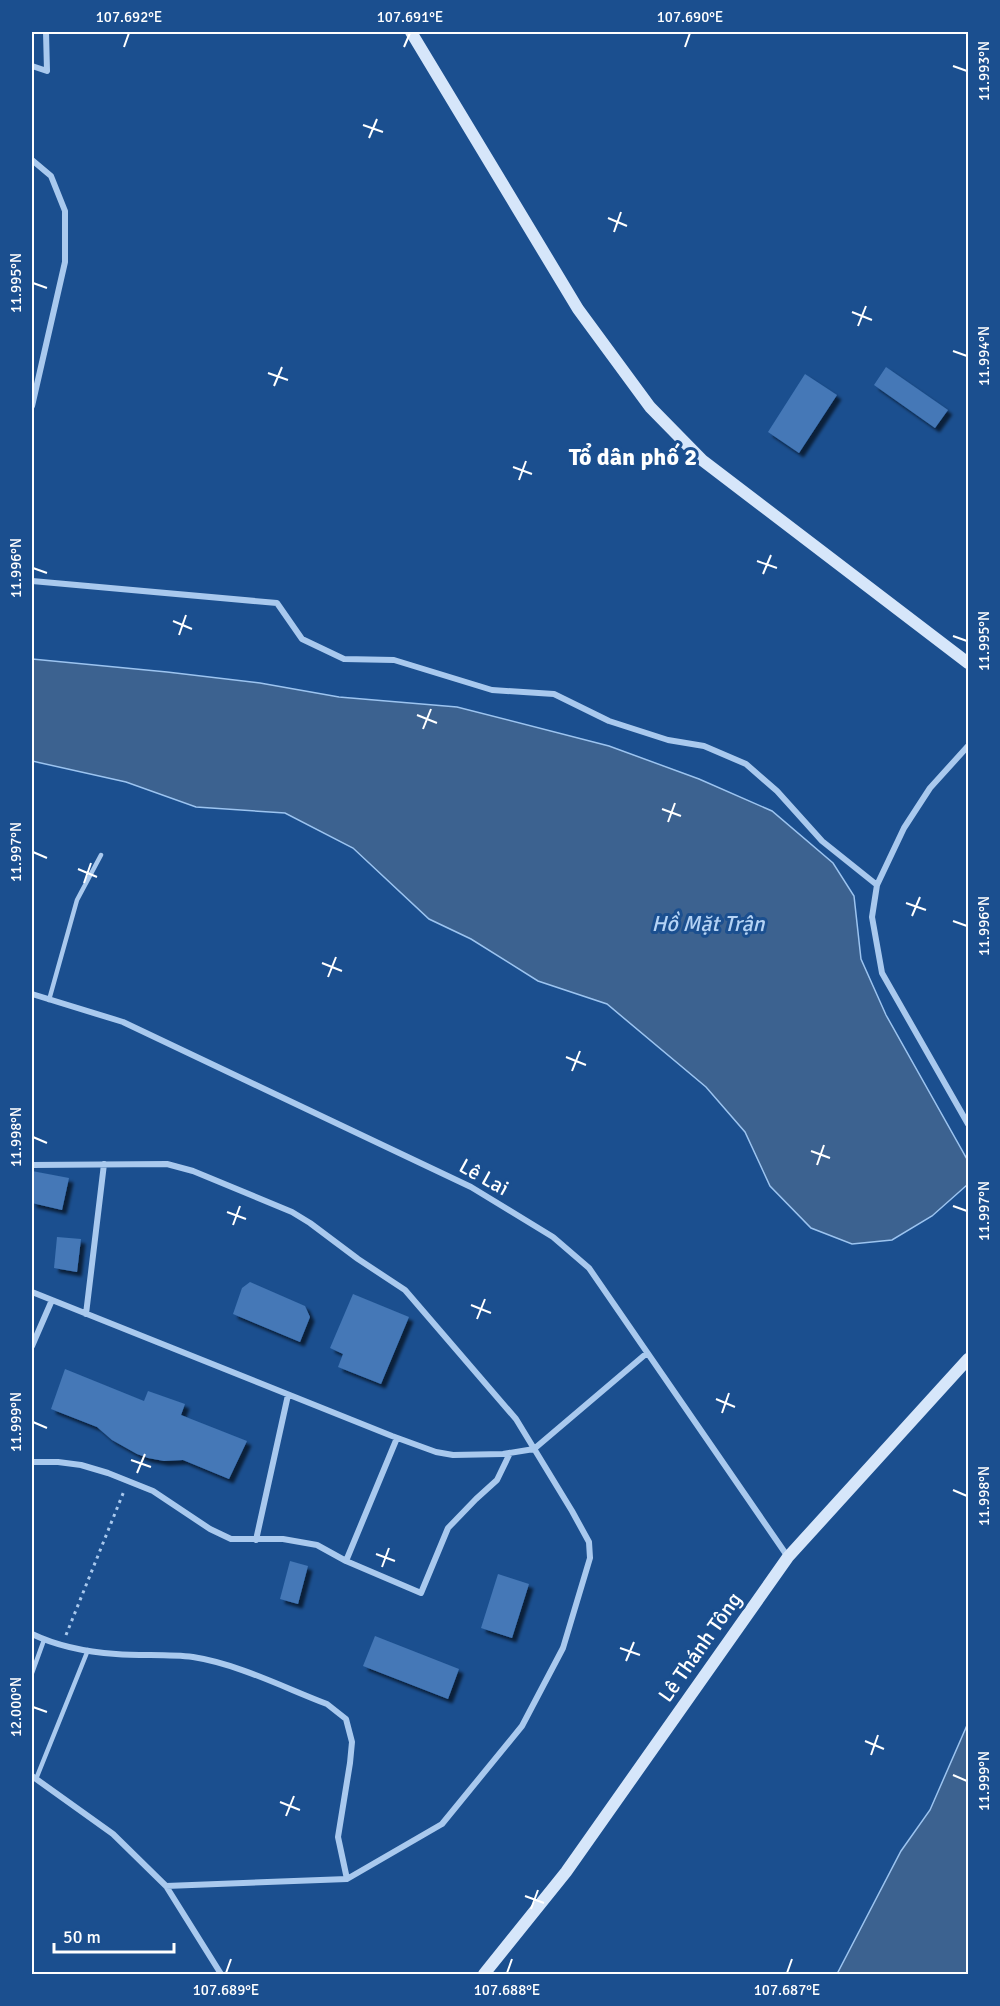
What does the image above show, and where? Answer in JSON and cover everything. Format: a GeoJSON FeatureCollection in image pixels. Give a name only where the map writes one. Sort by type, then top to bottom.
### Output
{"type":"FeatureCollection","features":[{"type":"Feature","properties":{"kind":"main road"},"geometry":{"type":"LineString","coordinates":[[411,32],[578,309],[650,407],[702,460],[969,663]]}},
{"type":"Feature","properties":{"kind":"main road","name":"Lê Thánh Tông"},"geometry":{"type":"LineString","coordinates":[[484,1974],[566,1872],[788,1557],[969,1359]]}},
{"type":"Feature","properties":{"kind":"street"},"geometry":{"type":"LineString","coordinates":[[32,66],[47,71],[46,32]]}},
{"type":"Feature","properties":{"kind":"street"},"geometry":{"type":"LineString","coordinates":[[32,160],[51,176],[65,211],[65,262],[32,406]]}},
{"type":"Feature","properties":{"kind":"street"},"geometry":{"type":"LineString","coordinates":[[32,581],[277,603],[302,639],[344,658],[394,660],[492,690],[554,694],[609,721],[668,740],[704,746],[746,764],[777,791],[822,841],[877,885]]}},
{"type":"Feature","properties":{"kind":"street"},"geometry":{"type":"LineString","coordinates":[[969,746],[930,788],[904,828],[877,885],[872,917],[882,973],[969,1124]]}},
{"type":"Feature","properties":{"kind":"street","name":"Lê Lai"},"geometry":{"type":"LineString","coordinates":[[32,994],[123,1022],[471,1187],[553,1237],[589,1268],[788,1557]]}},
{"type":"Feature","properties":{"kind":"street"},"geometry":{"type":"LineString","coordinates":[[86,1314],[104,1164]]}},
{"type":"Feature","properties":{"kind":"street"},"geometry":{"type":"LineString","coordinates":[[32,1165],[167,1164],[194,1171],[292,1212],[310,1223],[405,1290],[516,1419],[572,1511],[591,1550],[563,1648],[522,1726],[442,1824],[347,1879],[166,1886]]}},
{"type":"Feature","properties":{"kind":"street"},"geometry":{"type":"LineString","coordinates":[[32,1292],[398,1438],[436,1452],[453,1455],[476,1456],[534,1449],[647,1353]]}},
{"type":"Feature","properties":{"kind":"street"},"geometry":{"type":"LineString","coordinates":[[32,1346],[52,1300]]}},
{"type":"Feature","properties":{"kind":"street"},"geometry":{"type":"LineString","coordinates":[[256,1540],[288,1395]]}},
{"type":"Feature","properties":{"kind":"street"},"geometry":{"type":"LineString","coordinates":[[346,1561],[398,1438]]}},
{"type":"Feature","properties":{"kind":"street"},"geometry":{"type":"LineString","coordinates":[[32,1462],[81,1465],[128,1480],[153,1491],[210,1529],[231,1539],[283,1539],[316,1545],[346,1561],[421,1593],[448,1528],[497,1480],[510,1453]]}},
{"type":"Feature","properties":{"kind":"street"},"geometry":{"type":"LineString","coordinates":[[32,1634],[62,1645],[113,1654],[191,1657],[207,1660],[249,1673],[318,1700],[338,1711],[346,1719],[352,1742],[338,1837],[347,1879]]}},
{"type":"Feature","properties":{"kind":"street"},"geometry":{"type":"LineString","coordinates":[[34,1778],[113,1834],[166,1886],[221,1974]]}},
{"type":"Feature","properties":{"kind":"lane"},"geometry":{"type":"LineString","coordinates":[[49,1000],[77,900],[101,855]]}},
{"type":"Feature","properties":{"kind":"lane"},"geometry":{"type":"LineString","coordinates":[[32,1673],[44,1640]]}},
{"type":"Feature","properties":{"kind":"lane"},"geometry":{"type":"LineString","coordinates":[[34,1778],[88,1650]]}},
{"type":"Feature","properties":{"kind":"path"},"geometry":{"type":"LineString","coordinates":[[62,1645],[128,1480]]}},
{"type":"Feature","properties":{"kind":"water","name":"Hồ Mặt Trận"},"geometry":{"type":"Polygon","coordinates":[[[32,659],[260,683],[339,697],[457,707],[609,746],[699,779],[772,811],[833,863],[854,896],[861,959],[886,1015],[968,1161],[967,1185],[932,1216],[892,1240],[852,1244],[811,1228],[770,1186],[745,1132],[706,1087],[607,1004],[538,981],[471,939],[429,919],[353,848],[285,813],[196,807],[126,782],[32,761],[32,659]]]}},
{"type":"Feature","properties":{"kind":"water"},"geometry":{"type":"Polygon","coordinates":[[[968,1723],[968,1974],[837,1974],[901,1851],[930,1810],[968,1723]]]}},
{"type":"Feature","properties":{"kind":"building"},"geometry":{"type":"Polygon","coordinates":[[[886,367],[948,410],[935,428],[874,385],[886,367]]]}},
{"type":"Feature","properties":{"kind":"building"},"geometry":{"type":"Polygon","coordinates":[[[805,374],[837,395],[799,453],[768,432],[805,374]]]}},
{"type":"Feature","properties":{"kind":"building"},"geometry":{"type":"Polygon","coordinates":[[[32,1171],[69,1178],[62,1210],[32,1203],[32,1171]]]}},
{"type":"Feature","properties":{"kind":"building"},"geometry":{"type":"Polygon","coordinates":[[[57,1237],[81,1239],[77,1272],[54,1268],[57,1237]]]}},
{"type":"Feature","properties":{"kind":"building"},"geometry":{"type":"Polygon","coordinates":[[[250,1282],[305,1306],[310,1317],[300,1342],[233,1314],[242,1288],[250,1282]]]}},
{"type":"Feature","properties":{"kind":"building"},"geometry":{"type":"Polygon","coordinates":[[[353,1294],[409,1317],[381,1384],[338,1367],[343,1354],[330,1348],[353,1294]]]}},
{"type":"Feature","properties":{"kind":"building"},"geometry":{"type":"Polygon","coordinates":[[[65,1369],[144,1401],[148,1391],[185,1404],[181,1415],[247,1441],[229,1479],[183,1460],[164,1461],[137,1454],[112,1440],[97,1427],[51,1409],[65,1369]]]}},
{"type":"Feature","properties":{"kind":"building"},"geometry":{"type":"Polygon","coordinates":[[[290,1561],[308,1566],[298,1604],[280,1599],[290,1561]]]}},
{"type":"Feature","properties":{"kind":"building"},"geometry":{"type":"Polygon","coordinates":[[[498,1574],[529,1584],[512,1638],[481,1628],[498,1574]]]}},
{"type":"Feature","properties":{"kind":"building"},"geometry":{"type":"Polygon","coordinates":[[[375,1636],[459,1669],[448,1699],[363,1666],[375,1636]]]}},
{"type":"Feature","properties":{"kind":"district","name":"Tổ dân phố 2"},"geometry":{"type":"Point","coordinates":[633,457]}}]}
